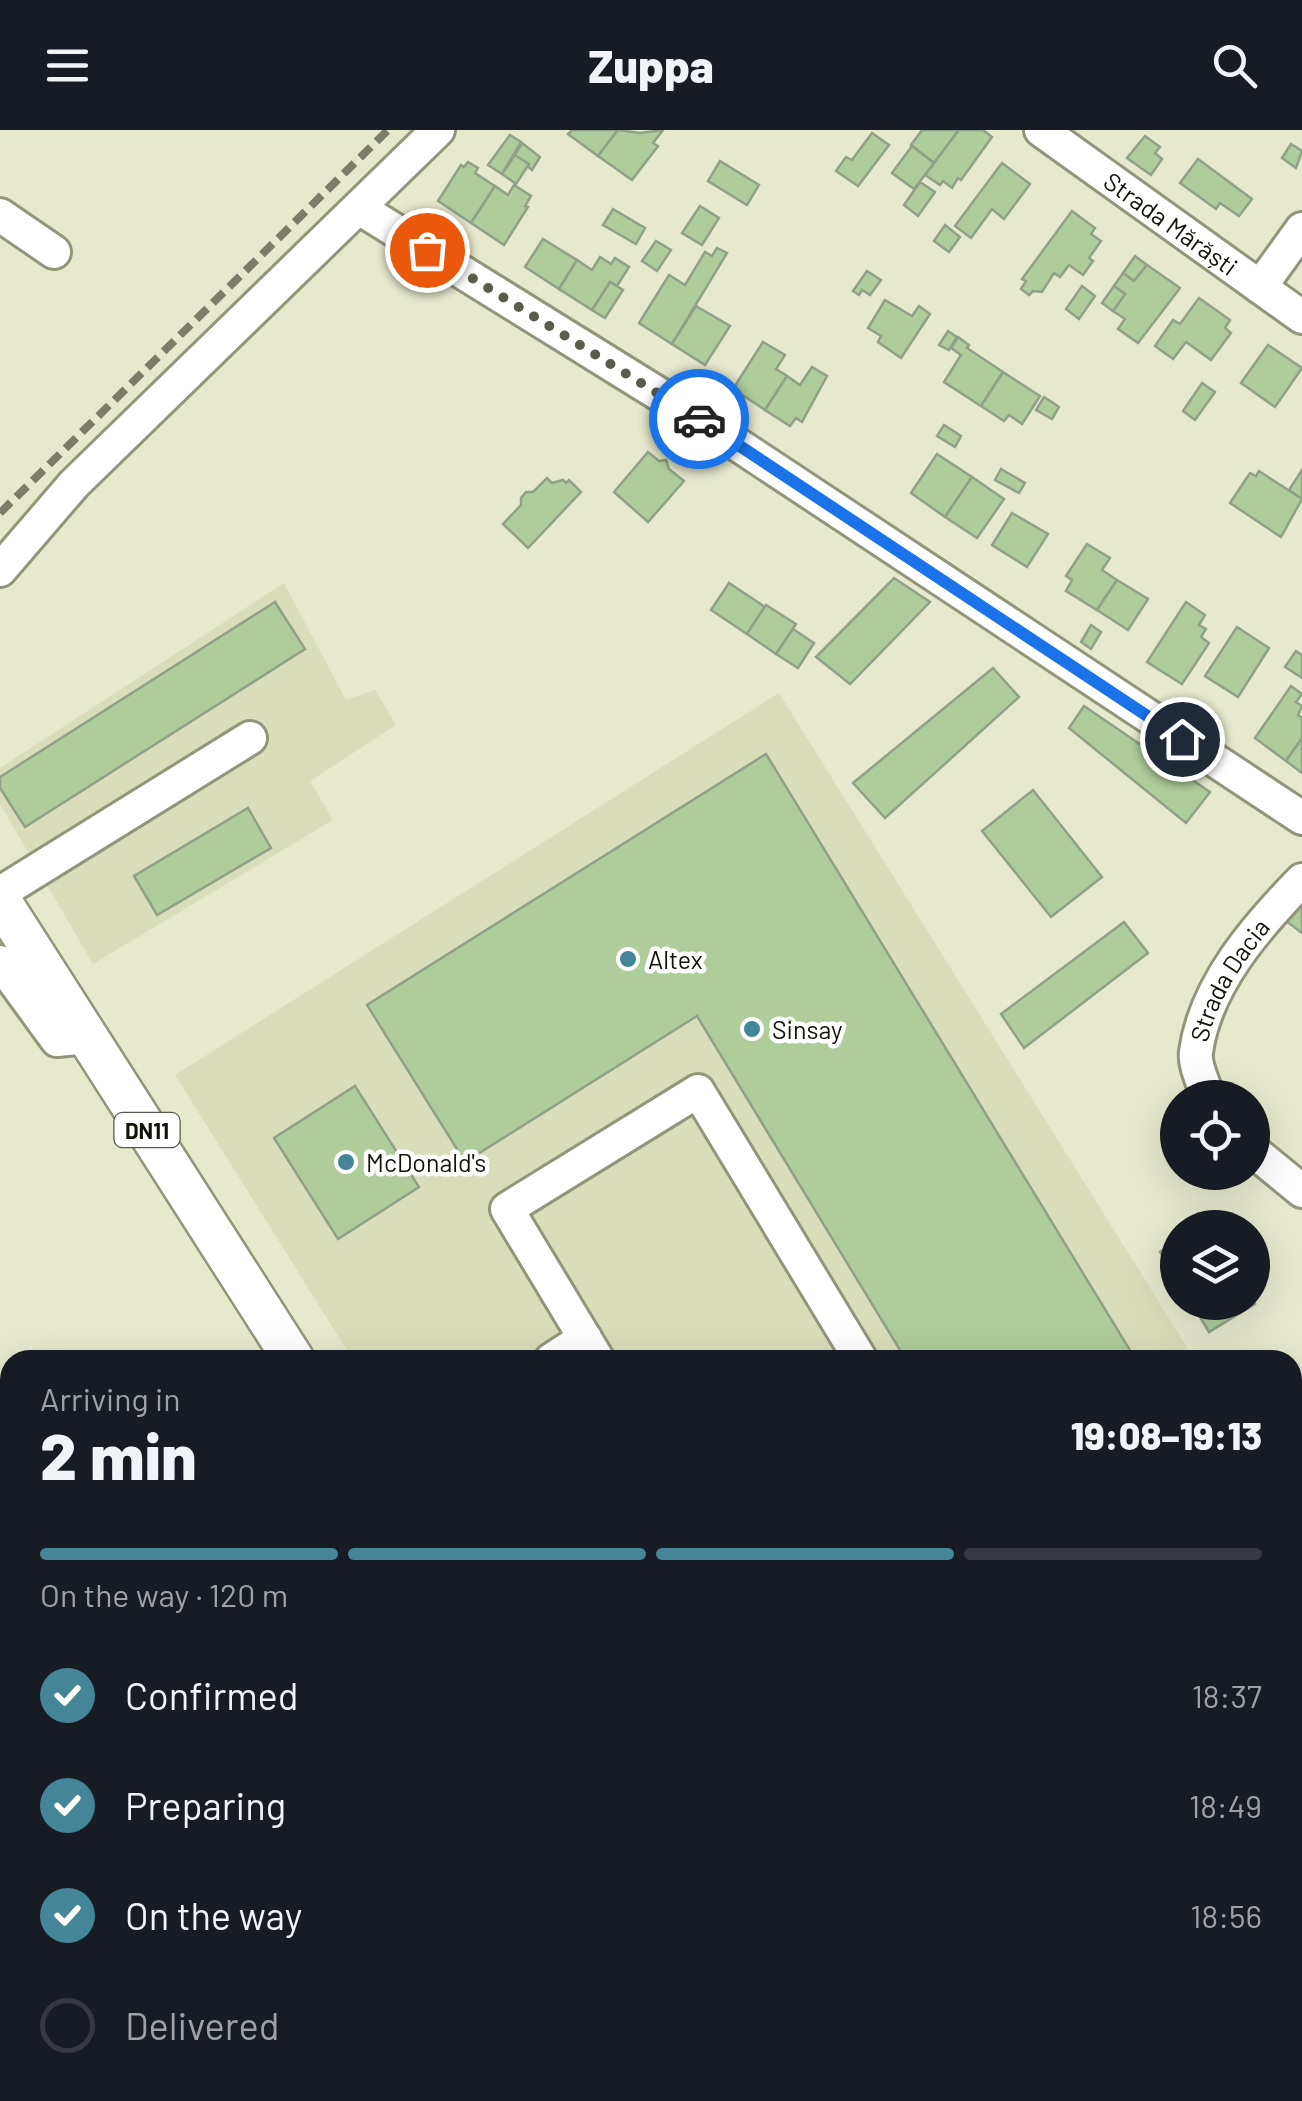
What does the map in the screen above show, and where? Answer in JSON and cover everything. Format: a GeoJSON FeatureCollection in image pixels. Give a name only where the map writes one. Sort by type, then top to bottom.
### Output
{"type":"FeatureCollection","features":[{"type":"Feature","properties":{"kind":"main road","name":"DN11"},"geometry":{"type":"LineString","coordinates":[[0,896],[288,1350]]}},
{"type":"Feature","properties":{"kind":"street"},"geometry":{"type":"LineString","coordinates":[[0,570],[74,484],[438,130]]}},
{"type":"Feature","properties":{"kind":"street","name":"Strada Mărăști"},"geometry":{"type":"LineString","coordinates":[[1041,130],[1302,317]]}},
{"type":"Feature","properties":{"kind":"street"},"geometry":{"type":"LineString","coordinates":[[359,208],[699,419],[1302,818]]}},
{"type":"Feature","properties":{"kind":"street"},"geometry":{"type":"LineString","coordinates":[[0,215],[54,252]]}},
{"type":"Feature","properties":{"kind":"street"},"geometry":{"type":"LineString","coordinates":[[1260,287],[1302,229]]}},
{"type":"Feature","properties":{"kind":"street"},"geometry":{"type":"LineString","coordinates":[[0,896],[250,738]]}},
{"type":"Feature","properties":{"kind":"street","name":"Strada Dacia"},"geometry":{"type":"LineString","coordinates":[[1203,1080],[1195,1055],[1213,997],[1260,924],[1302,880]]}},
{"type":"Feature","properties":{"kind":"street"},"geometry":{"type":"LineString","coordinates":[[0,962],[57,1040],[87,1037]]}},
{"type":"Feature","properties":{"kind":"street"},"geometry":{"type":"LineString","coordinates":[[591,1349],[507,1209],[698,1090],[855,1350]]}},
{"type":"Feature","properties":{"kind":"street"},"geometry":{"type":"LineString","coordinates":[[1270,1165],[1302,1191]]}},
{"type":"Feature","properties":{"kind":"shaded area"},"geometry":{"type":"Polygon","coordinates":[[[284,583],[346,700],[375,690],[396,725],[310,781],[333,820],[93,964],[0,804],[0,768],[284,583]]]}},
{"type":"Feature","properties":{"kind":"shaded area"},"geometry":{"type":"Polygon","coordinates":[[[779,693],[1160,1304],[1160,1320],[1170,1320],[1189,1350],[347,1350],[175,1075],[779,693]]]}},
{"type":"Feature","properties":{"kind":"building"},"geometry":{"type":"Polygon","coordinates":[[[572,130],[618,130],[598,156],[568,134],[572,130]]]}},
{"type":"Feature","properties":{"kind":"building"},"geometry":{"type":"Polygon","coordinates":[[[618,130],[663,130],[653,143],[658,146],[632,180],[598,156],[618,130]]]}},
{"type":"Feature","properties":{"kind":"building"},"geometry":{"type":"Polygon","coordinates":[[[922,130],[958,131],[934,163],[911,145],[922,130]]]}},
{"type":"Feature","properties":{"kind":"building"},"geometry":{"type":"Polygon","coordinates":[[[959,130],[983,130],[992,137],[952,188],[925,175],[959,130]]]}},
{"type":"Feature","properties":{"kind":"building"},"geometry":{"type":"Polygon","coordinates":[[[872,133],[889,145],[858,186],[836,171],[846,157],[852,160],[872,133]]]}},
{"type":"Feature","properties":{"kind":"building"},"geometry":{"type":"Polygon","coordinates":[[[510,135],[521,142],[502,174],[488,165],[510,135]]]}},
{"type":"Feature","properties":{"kind":"building"},"geometry":{"type":"Polygon","coordinates":[[[1145,136],[1160,147],[1155,153],[1162,159],[1151,175],[1127,158],[1145,136]]]}},
{"type":"Feature","properties":{"kind":"building"},"geometry":{"type":"Polygon","coordinates":[[[522,143],[540,157],[532,170],[515,155],[522,143]]]}},
{"type":"Feature","properties":{"kind":"building"},"geometry":{"type":"Polygon","coordinates":[[[1291,144],[1302,151],[1296,168],[1282,158],[1291,144]]]}},
{"type":"Feature","properties":{"kind":"building"},"geometry":{"type":"Polygon","coordinates":[[[912,146],[934,163],[914,189],[892,173],[912,146]]]}},
{"type":"Feature","properties":{"kind":"building"},"geometry":{"type":"Polygon","coordinates":[[[515,155],[529,164],[516,184],[502,174],[515,155]]]}},
{"type":"Feature","properties":{"kind":"building"},"geometry":{"type":"Polygon","coordinates":[[[1198,159],[1252,199],[1239,216],[1220,203],[1216,209],[1180,183],[1198,159]]]}},
{"type":"Feature","properties":{"kind":"building"},"geometry":{"type":"Polygon","coordinates":[[[720,161],[759,185],[747,205],[708,181],[720,161]]]}},
{"type":"Feature","properties":{"kind":"building"},"geometry":{"type":"Polygon","coordinates":[[[468,162],[478,168],[475,173],[495,186],[471,223],[438,201],[461,165],[464,167],[468,162]]]}},
{"type":"Feature","properties":{"kind":"building"},"geometry":{"type":"Polygon","coordinates":[[[1002,163],[1030,184],[1004,219],[992,209],[971,238],[955,226],[1002,163]]]}},
{"type":"Feature","properties":{"kind":"building"},"geometry":{"type":"Polygon","coordinates":[[[920,182],[935,192],[918,216],[904,205],[920,182]]]}},
{"type":"Feature","properties":{"kind":"building"},"geometry":{"type":"Polygon","coordinates":[[[514,185],[531,196],[504,245],[471,223],[495,186],[508,195],[514,185]]]}},
{"type":"Feature","properties":{"kind":"building"},"geometry":{"type":"Polygon","coordinates":[[[700,206],[719,218],[702,245],[682,233],[700,206]]]}},
{"type":"Feature","properties":{"kind":"building"},"geometry":{"type":"Polygon","coordinates":[[[613,209],[645,228],[636,244],[603,225],[613,209]]]}},
{"type":"Feature","properties":{"kind":"building"},"geometry":{"type":"Polygon","coordinates":[[[1072,211],[1095,228],[1091,234],[1101,241],[1089,258],[1093,261],[1083,275],[1069,265],[1060,277],[1054,273],[1042,292],[1029,295],[1021,289],[1026,281],[1022,279],[1072,211]]]}},
{"type":"Feature","properties":{"kind":"building"},"geometry":{"type":"Polygon","coordinates":[[[945,225],[960,237],[949,252],[934,241],[945,225]]]}},
{"type":"Feature","properties":{"kind":"building"},"geometry":{"type":"Polygon","coordinates":[[[543,239],[577,260],[559,289],[525,267],[543,239]]]}},
{"type":"Feature","properties":{"kind":"building"},"geometry":{"type":"Polygon","coordinates":[[[656,241],[671,250],[657,271],[642,261],[656,241]]]}},
{"type":"Feature","properties":{"kind":"building"},"geometry":{"type":"Polygon","coordinates":[[[717,248],[727,253],[672,344],[639,323],[669,275],[685,285],[705,252],[712,256],[717,248]]]}},
{"type":"Feature","properties":{"kind":"building"},"geometry":{"type":"Polygon","coordinates":[[[1135,256],[1147,265],[1134,281],[1123,273],[1135,256]]]}},
{"type":"Feature","properties":{"kind":"building"},"geometry":{"type":"Polygon","coordinates":[[[600,257],[611,264],[615,258],[629,267],[617,286],[610,282],[592,310],[559,289],[577,260],[592,270],[600,257]]]}},
{"type":"Feature","properties":{"kind":"building"},"geometry":{"type":"Polygon","coordinates":[[[1147,265],[1180,288],[1138,343],[1118,329],[1125,319],[1113,311],[1125,294],[1114,286],[1123,273],[1134,281],[1147,265]]]}},
{"type":"Feature","properties":{"kind":"building"},"geometry":{"type":"Polygon","coordinates":[[[867,271],[881,280],[870,295],[862,290],[859,295],[853,291],[867,271]]]}},
{"type":"Feature","properties":{"kind":"building"},"geometry":{"type":"Polygon","coordinates":[[[610,282],[623,290],[605,318],[592,310],[610,282]]]}},
{"type":"Feature","properties":{"kind":"building"},"geometry":{"type":"Polygon","coordinates":[[[1082,286],[1095,296],[1079,319],[1066,309],[1082,286]]]}},
{"type":"Feature","properties":{"kind":"building"},"geometry":{"type":"Polygon","coordinates":[[[1114,286],[1125,294],[1113,311],[1102,303],[1114,286]]]}},
{"type":"Feature","properties":{"kind":"building"},"geometry":{"type":"Polygon","coordinates":[[[1199,298],[1230,320],[1225,328],[1231,333],[1211,360],[1186,342],[1173,359],[1155,346],[1173,320],[1180,324],[1199,298]]]}},
{"type":"Feature","properties":{"kind":"building"},"geometry":{"type":"Polygon","coordinates":[[[885,300],[912,316],[919,306],[930,314],[901,358],[878,342],[881,336],[868,328],[885,300]]]}},
{"type":"Feature","properties":{"kind":"building"},"geometry":{"type":"Polygon","coordinates":[[[696,306],[730,326],[705,365],[672,344],[696,306]]]}},
{"type":"Feature","properties":{"kind":"building"},"geometry":{"type":"Polygon","coordinates":[[[948,331],[957,337],[949,350],[939,345],[948,331]]]}},
{"type":"Feature","properties":{"kind":"building"},"geometry":{"type":"Polygon","coordinates":[[[958,337],[969,345],[967,348],[1003,372],[981,406],[944,382],[961,355],[951,348],[958,337]]]}},
{"type":"Feature","properties":{"kind":"building"},"geometry":{"type":"Polygon","coordinates":[[[763,342],[785,355],[776,369],[787,376],[765,410],[733,389],[763,342]]]}},
{"type":"Feature","properties":{"kind":"building"},"geometry":{"type":"Polygon","coordinates":[[[1268,345],[1302,368],[1275,407],[1241,383],[1268,345]]]}},
{"type":"Feature","properties":{"kind":"building"},"geometry":{"type":"Polygon","coordinates":[[[812,367],[827,376],[802,422],[796,418],[790,426],[765,410],[787,376],[800,385],[812,367]]]}},
{"type":"Feature","properties":{"kind":"building"},"geometry":{"type":"Polygon","coordinates":[[[1003,372],[1040,396],[1022,424],[1009,415],[1004,421],[981,406],[1003,372]]]}},
{"type":"Feature","properties":{"kind":"building"},"geometry":{"type":"Polygon","coordinates":[[[1202,383],[1215,392],[1195,420],[1183,411],[1202,383]]]}},
{"type":"Feature","properties":{"kind":"building"},"geometry":{"type":"Polygon","coordinates":[[[1044,397],[1059,407],[1052,419],[1036,410],[1044,397]]]}},
{"type":"Feature","properties":{"kind":"building"},"geometry":{"type":"Polygon","coordinates":[[[944,425],[961,436],[955,447],[937,436],[944,425]]]}},
{"type":"Feature","properties":{"kind":"building"},"geometry":{"type":"Polygon","coordinates":[[[648,452],[659,461],[666,460],[669,469],[684,481],[648,522],[614,492],[648,452]]]}},
{"type":"Feature","properties":{"kind":"building"},"geometry":{"type":"Polygon","coordinates":[[[937,454],[972,477],[945,517],[911,493],[937,454]]]}},
{"type":"Feature","properties":{"kind":"building"},"geometry":{"type":"Polygon","coordinates":[[[1001,469],[1025,483],[1019,493],[995,480],[1001,469]]]}},
{"type":"Feature","properties":{"kind":"building"},"geometry":{"type":"Polygon","coordinates":[[[1302,470],[1302,499],[1289,490],[1302,470]]]}},
{"type":"Feature","properties":{"kind":"building"},"geometry":{"type":"Polygon","coordinates":[[[1259,471],[1302,499],[1281,537],[1230,503],[1250,473],[1256,476],[1259,471]]]}},
{"type":"Feature","properties":{"kind":"building"},"geometry":{"type":"Polygon","coordinates":[[[972,477],[1004,499],[977,538],[945,517],[972,477]]]}},
{"type":"Feature","properties":{"kind":"building"},"geometry":{"type":"Polygon","coordinates":[[[547,478],[552,483],[569,480],[581,492],[528,548],[503,524],[521,505],[526,492],[533,492],[547,478]]]}},
{"type":"Feature","properties":{"kind":"building"},"geometry":{"type":"Polygon","coordinates":[[[1012,513],[1048,534],[1027,567],[992,545],[1012,513]]]}},
{"type":"Feature","properties":{"kind":"building"},"geometry":{"type":"Polygon","coordinates":[[[1087,544],[1110,558],[1102,570],[1117,580],[1097,610],[1066,591],[1072,580],[1066,576],[1087,544]]]}},
{"type":"Feature","properties":{"kind":"building"},"geometry":{"type":"Polygon","coordinates":[[[894,578],[930,602],[850,684],[816,657],[894,578]]]}},
{"type":"Feature","properties":{"kind":"building"},"geometry":{"type":"Polygon","coordinates":[[[1117,580],[1148,599],[1128,630],[1097,610],[1117,580]]]}},
{"type":"Feature","properties":{"kind":"building"},"geometry":{"type":"Polygon","coordinates":[[[729,583],[765,607],[747,634],[711,610],[729,583]]]}},
{"type":"Feature","properties":{"kind":"building"},"geometry":{"type":"Polygon","coordinates":[[[275,602],[305,649],[25,827],[0,788],[0,777],[275,602]]]}},
{"type":"Feature","properties":{"kind":"building"},"geometry":{"type":"Polygon","coordinates":[[[1186,602],[1205,615],[1199,625],[1206,629],[1201,637],[1209,643],[1182,684],[1147,662],[1186,602]]]}},
{"type":"Feature","properties":{"kind":"building"},"geometry":{"type":"Polygon","coordinates":[[[766,605],[796,624],[776,654],[747,634],[766,605]]]}},
{"type":"Feature","properties":{"kind":"building"},"geometry":{"type":"Polygon","coordinates":[[[1091,625],[1101,632],[1091,649],[1081,642],[1091,625]]]}},
{"type":"Feature","properties":{"kind":"building"},"geometry":{"type":"Polygon","coordinates":[[[1237,627],[1269,648],[1238,697],[1205,676],[1237,627]]]}},
{"type":"Feature","properties":{"kind":"building"},"geometry":{"type":"Polygon","coordinates":[[[793,629],[814,643],[798,668],[776,654],[793,629]]]}},
{"type":"Feature","properties":{"kind":"building"},"geometry":{"type":"Polygon","coordinates":[[[1296,651],[1302,655],[1302,678],[1285,667],[1296,651]]]}},
{"type":"Feature","properties":{"kind":"building"},"geometry":{"type":"Polygon","coordinates":[[[993,668],[1019,697],[885,818],[853,783],[993,668]]]}},
{"type":"Feature","properties":{"kind":"building"},"geometry":{"type":"Polygon","coordinates":[[[1291,686],[1302,694],[1296,702],[1302,706],[1298,715],[1302,718],[1302,738],[1286,761],[1255,738],[1291,686]]]}},
{"type":"Feature","properties":{"kind":"building"},"geometry":{"type":"Polygon","coordinates":[[[1084,706],[1210,792],[1186,823],[1069,728],[1084,706]]]}},
{"type":"Feature","properties":{"kind":"building"},"geometry":{"type":"Polygon","coordinates":[[[1302,738],[1302,773],[1286,761],[1302,738]]]}},
{"type":"Feature","properties":{"kind":"building"},"geometry":{"type":"Polygon","coordinates":[[[766,754],[1130,1350],[900,1350],[697,1016],[465,1162],[367,1005],[766,754]]]}},
{"type":"Feature","properties":{"kind":"building"},"geometry":{"type":"Polygon","coordinates":[[[1033,790],[1102,877],[1051,917],[982,831],[1033,790]]]}},
{"type":"Feature","properties":{"kind":"building"},"geometry":{"type":"Polygon","coordinates":[[[248,808],[271,848],[157,915],[134,876],[248,808]]]}},
{"type":"Feature","properties":{"kind":"building"},"geometry":{"type":"Polygon","coordinates":[[[1302,890],[1302,933],[1282,918],[1302,890]]]}},
{"type":"Feature","properties":{"kind":"building"},"geometry":{"type":"Polygon","coordinates":[[[1124,922],[1148,953],[1024,1048],[1001,1014],[1124,922]]]}},
{"type":"Feature","properties":{"kind":"building","name":"McDonald's"},"geometry":{"type":"Polygon","coordinates":[[[355,1086],[419,1187],[338,1239],[274,1138],[355,1086]]]}},
{"type":"Feature","properties":{"kind":"building"},"geometry":{"type":"Polygon","coordinates":[[[1202,1320],[1229,1320],[1209,1332],[1202,1320]]]}},
{"type":"Feature","properties":{"kind":"railway"},"geometry":{"type":"LineString","coordinates":[[0,513],[388,130]]}},
{"type":"Feature","properties":{"kind":"way so far"},"geometry":{"type":"LineString","coordinates":[[427,250],[699,419]]}},
{"type":"Feature","properties":{"kind":"place","name":"Altex"},"geometry":{"type":"Point","coordinates":[628,959]}},
{"type":"Feature","properties":{"kind":"place","name":"Sinsay"},"geometry":{"type":"Point","coordinates":[752,1029]}},
{"type":"Feature","properties":{"kind":"place","name":"McDonald's"},"geometry":{"type":"Point","coordinates":[346,1162]}},
{"type":"Feature","properties":{"kind":"route"},"geometry":{"type":"LineString","coordinates":[[699,419],[1182,739]]}}]}
